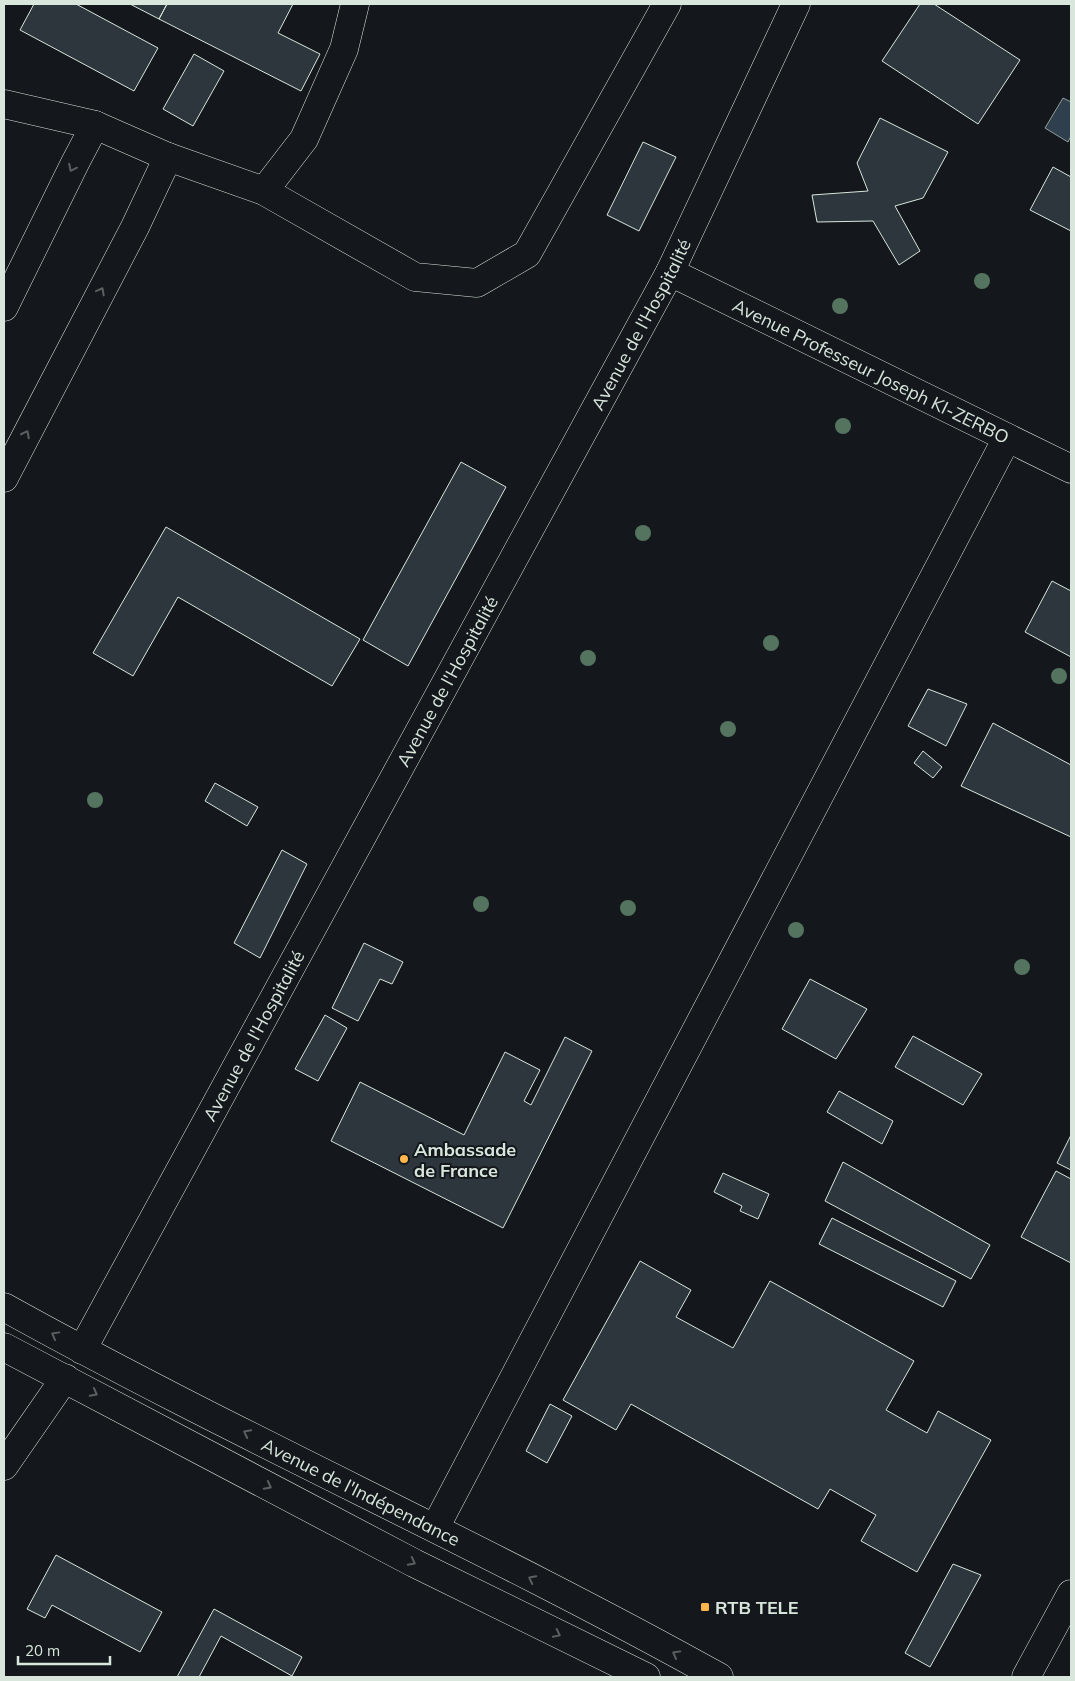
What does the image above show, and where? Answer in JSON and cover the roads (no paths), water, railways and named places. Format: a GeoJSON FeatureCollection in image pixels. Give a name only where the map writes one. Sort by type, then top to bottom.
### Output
{"type":"FeatureCollection","features":[{"type":"Feature","properties":{"kind":"street"},"geometry":{"type":"LineString","coordinates":[[264,192],[304,140],[344,49],[356,4]]}},
{"type":"Feature","properties":{"kind":"street"},"geometry":{"type":"LineString","coordinates":[[4,104],[95,125],[168,157],[264,192],[415,277],[477,283],[528,254],[667,4]]}},
{"type":"Feature","properties":{"kind":"street","name":"Avenue de l'Hospitalité"},"geometry":{"type":"LineString","coordinates":[[82,1350],[670,272],[796,4]]}},
{"type":"Feature","properties":{"kind":"street"},"geometry":{"type":"LineString","coordinates":[[4,307],[95,125]]}},
{"type":"Feature","properties":{"kind":"street"},"geometry":{"type":"LineString","coordinates":[[4,478],[135,227],[168,157]]}},
{"type":"Feature","properties":{"kind":"street","name":"Avenue Professeur Joseph KI-ZERBO"},"geometry":{"type":"LineString","coordinates":[[670,272],[1071,469]]}},
{"type":"Feature","properties":{"kind":"street"},"geometry":{"type":"LineString","coordinates":[[435,1528],[1008,438]]}},
{"type":"Feature","properties":{"kind":"street","name":"Avenue de l'Indépendance"},"geometry":{"type":"LineString","coordinates":[[4,1307],[82,1350],[435,1528],[719,1677]]}},
{"type":"Feature","properties":{"kind":"street","name":"Avenue de l'Indépendance"},"geometry":{"type":"LineString","coordinates":[[4,1347],[414,1563],[646,1677]]}},
{"type":"Feature","properties":{"kind":"street"},"geometry":{"type":"LineString","coordinates":[[4,1466],[65,1378]]}},
{"type":"Feature","properties":{"kind":"street"},"geometry":{"type":"LineString","coordinates":[[1026,1677],[1071,1594]]}},
{"type":"Feature","properties":{"kind":"water"},"geometry":{"type":"Polygon","coordinates":[[[1063,98],[1071,102],[1071,136],[1068,142],[1045,128],[1063,98]]]}},
{"type":"Feature","properties":{"kind":"place","name":"Ambassade de France"},"geometry":{"type":"Point","coordinates":[404,1159]}},
{"type":"Feature","properties":{"kind":"place","name":"RTB TELE"},"geometry":{"type":"Point","coordinates":[705,1607]}}]}
